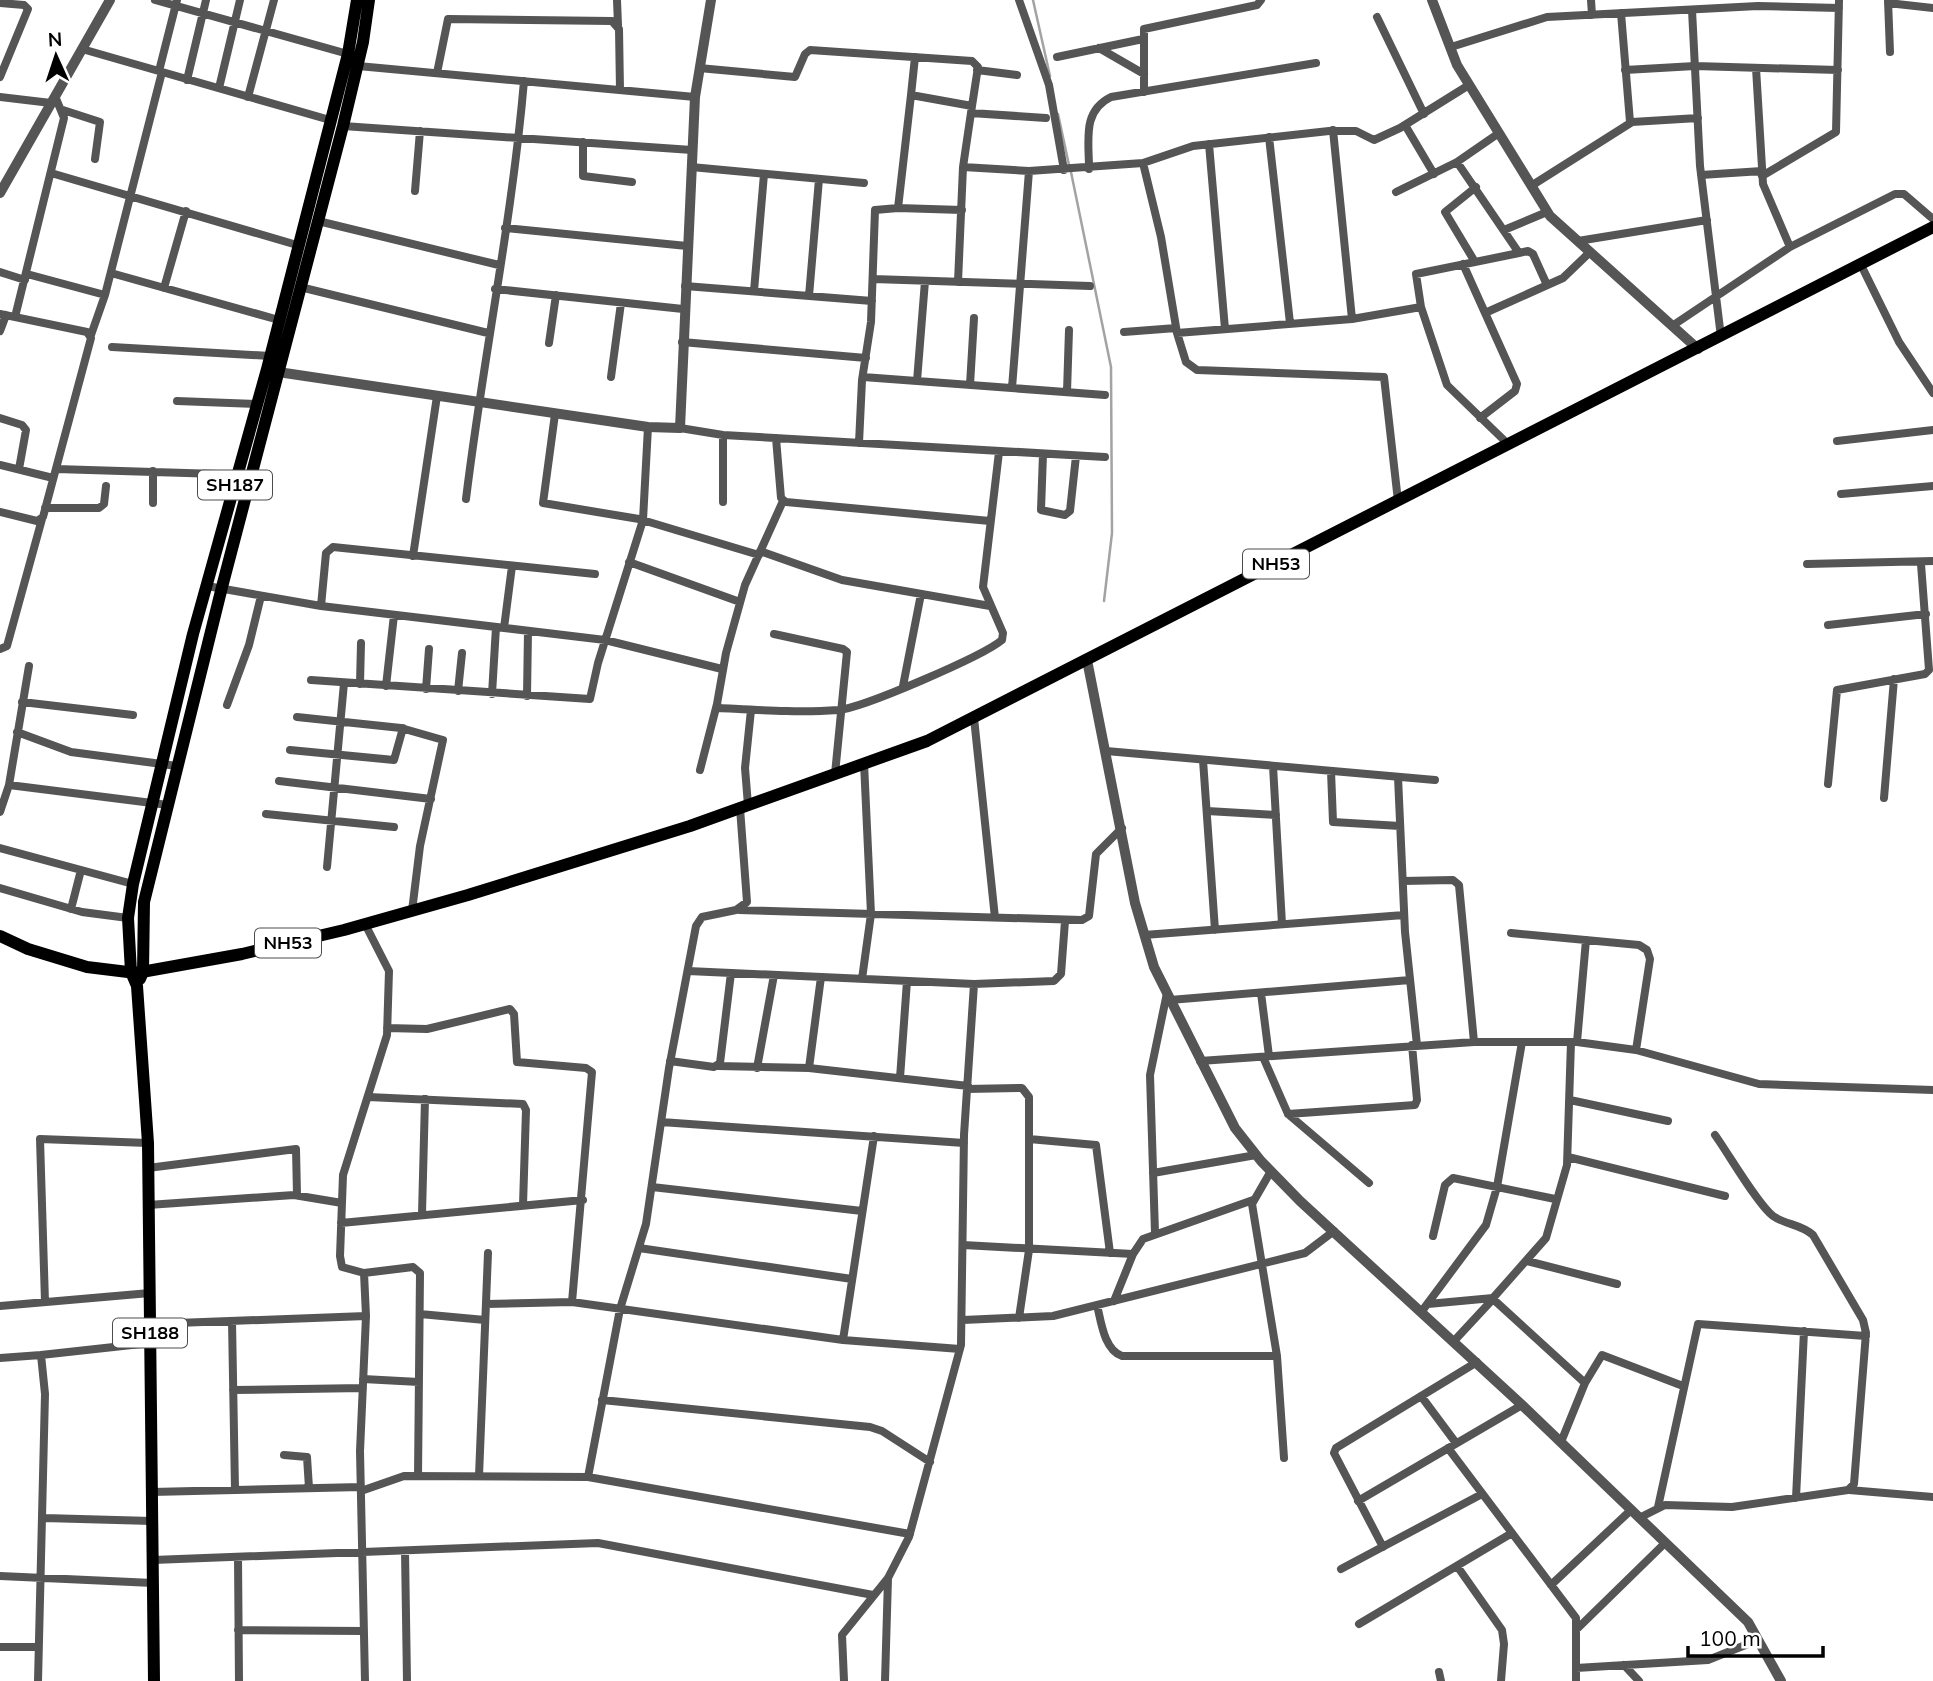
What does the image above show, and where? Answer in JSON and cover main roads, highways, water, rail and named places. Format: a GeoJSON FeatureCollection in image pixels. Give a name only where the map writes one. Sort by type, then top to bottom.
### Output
{"type":"FeatureCollection","features":[{"type":"Feature","properties":{"kind":"main road","name":"SH187"},"geometry":{"type":"LineString","coordinates":[[137,986],[143,908],[221,589],[257,404],[348,54],[357,0]]}},
{"type":"Feature","properties":{"kind":"main road","name":"SH187"},"geometry":{"type":"LineString","coordinates":[[137,972],[128,918],[133,884],[206,586],[278,372],[358,66],[369,0]]}},
{"type":"Feature","properties":{"kind":"main road","name":"NH53"},"geometry":{"type":"LineString","coordinates":[[0,936],[28,949],[87,967],[137,972],[242,954],[412,911],[744,806],[927,741],[1933,227]]}},
{"type":"Feature","properties":{"kind":"main road"},"geometry":{"type":"LineString","coordinates":[[144,838],[159,843]]}},
{"type":"Feature","properties":{"kind":"main road","name":"SH188"},"geometry":{"type":"LineString","coordinates":[[137,986],[148,1143],[154,1681]]}},
{"type":"Feature","properties":{"kind":"waterway"},"geometry":{"type":"LineString","coordinates":[[1033,0],[1050,76]]}},
{"type":"Feature","properties":{"kind":"waterway"},"geometry":{"type":"LineString","coordinates":[[1058,114],[1069,165]]}},
{"type":"Feature","properties":{"kind":"waterway"},"geometry":{"type":"LineString","coordinates":[[1071,172],[1111,367],[1112,533],[1104,601]]}}]}
